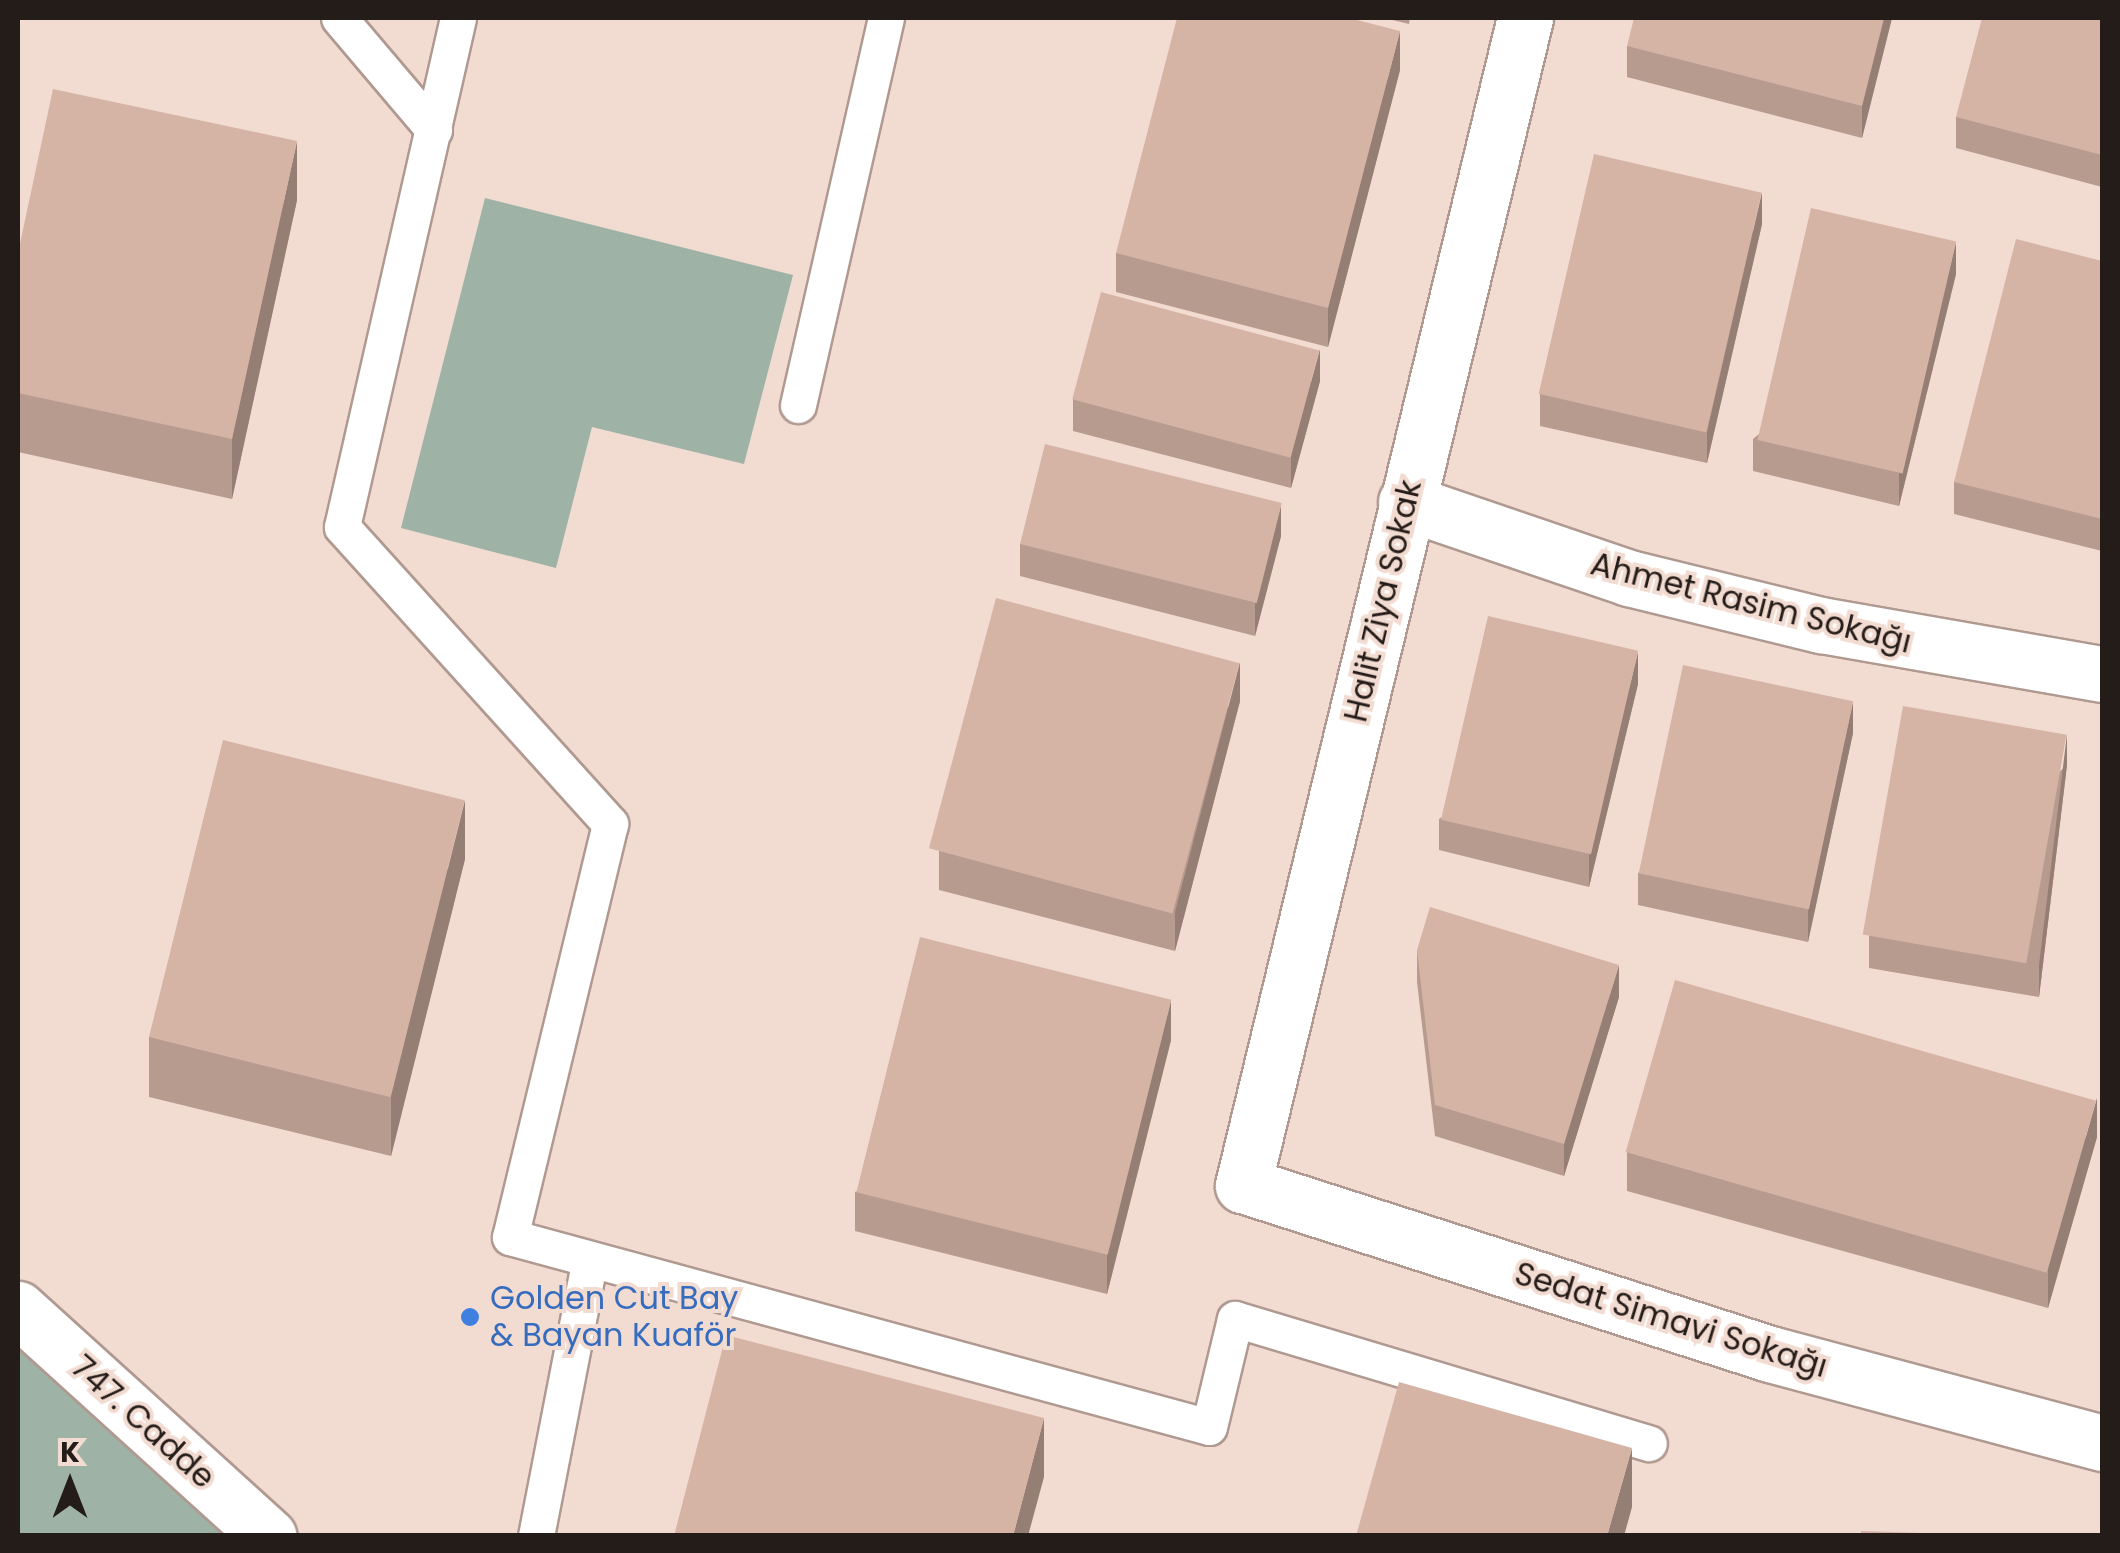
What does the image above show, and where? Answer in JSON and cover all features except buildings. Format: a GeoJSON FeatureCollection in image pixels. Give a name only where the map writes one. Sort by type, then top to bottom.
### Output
{"type":"FeatureCollection","features":[{"type":"Feature","properties":{"kind":"street","name":"Halit Ziya Sokak"},"geometry":{"type":"LineString","coordinates":[[1243,1185],[1525,18]]}},
{"type":"Feature","properties":{"kind":"street","name":"Ahmet Rasim Sokağı"},"geometry":{"type":"LineString","coordinates":[[1406,502],[1629,578],[1840,628],[2102,674]]}},
{"type":"Feature","properties":{"kind":"street","name":"Sedat Simavi Sokağı"},"geometry":{"type":"LineString","coordinates":[[1243,1185],[1770,1354],[2102,1444]]}},
{"type":"Feature","properties":{"kind":"street","name":"747. Cadde"},"geometry":{"type":"LineString","coordinates":[[18,1309],[268,1536]]}},
{"type":"Feature","properties":{"kind":"lane"},"geometry":{"type":"LineString","coordinates":[[338,18],[434,130]]}},
{"type":"Feature","properties":{"kind":"lane"},"geometry":{"type":"LineString","coordinates":[[458,18],[342,527],[610,824],[510,1238],[1209,1427],[1235,1319],[1649,1443]]}},
{"type":"Feature","properties":{"kind":"lane"},"geometry":{"type":"LineString","coordinates":[[798,405],[886,18]]}},
{"type":"Feature","properties":{"kind":"lane"},"geometry":{"type":"LineString","coordinates":[[536,1536],[590,1259]]}},
{"type":"Feature","properties":{"kind":"green space"},"geometry":{"type":"Polygon","coordinates":[[[485,198],[793,275],[744,464],[592,427],[556,568],[401,528],[485,198]]]}},
{"type":"Feature","properties":{"kind":"green space"},"geometry":{"type":"Polygon","coordinates":[[[18,1309],[268,1535],[18,1535],[18,1309]]]}},
{"type":"Feature","properties":{"kind":"place","name":"Golden Cut Bay & Bayan Kuaför"},"geometry":{"type":"Point","coordinates":[470,1317]}}]}
